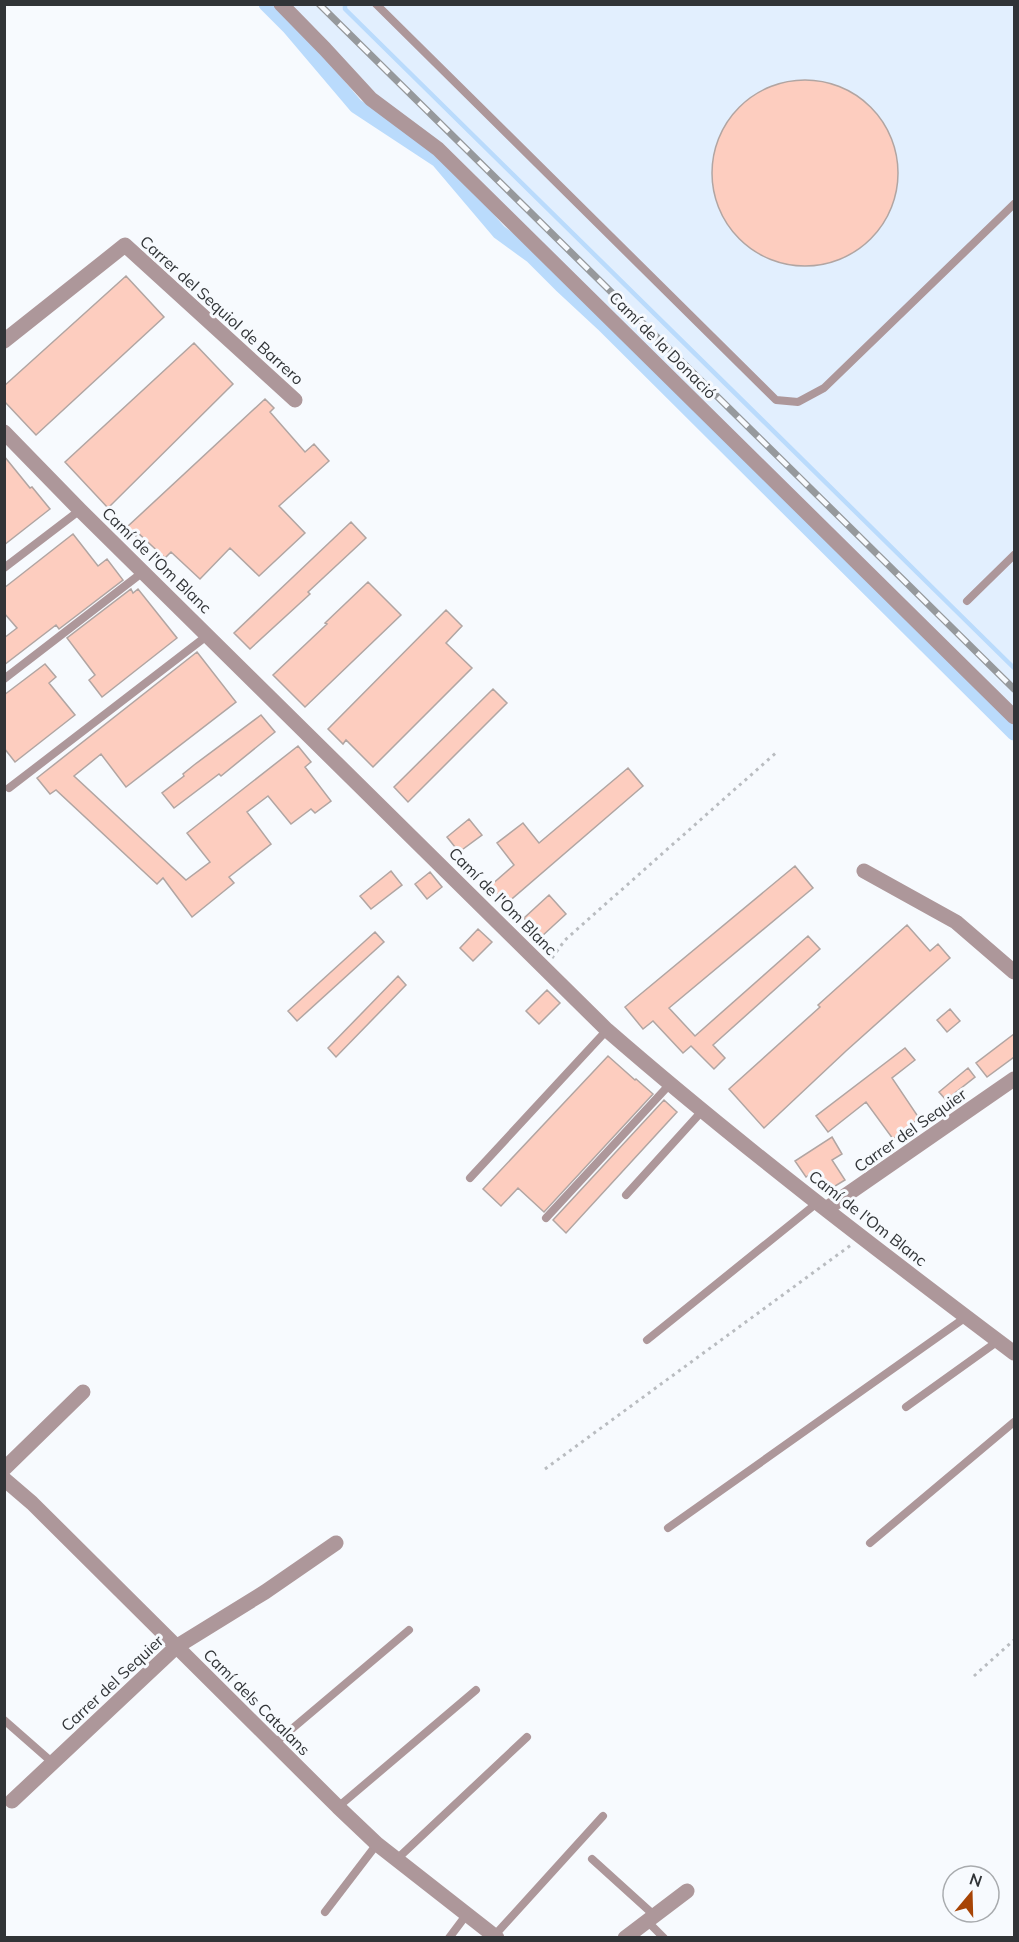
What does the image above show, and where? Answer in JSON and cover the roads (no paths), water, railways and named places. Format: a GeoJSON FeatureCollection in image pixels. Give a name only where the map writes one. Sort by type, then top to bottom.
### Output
{"type":"FeatureCollection","features":[{"type":"Feature","properties":{"kind":"street","name":"Camí de la Donació"},"geometry":{"type":"LineString","coordinates":[[281,4],[371,99],[438,149],[1014,717]]}},
{"type":"Feature","properties":{"kind":"street","name":"Carrer del Sequiol de Barrero"},"geometry":{"type":"LineString","coordinates":[[4,341],[125,245],[295,400]]}},
{"type":"Feature","properties":{"kind":"street","name":"Camí de l'Om Blanc"},"geometry":{"type":"LineString","coordinates":[[4,432],[80,510],[607,1029],[670,1084],[862,1238],[1014,1353]]}},
{"type":"Feature","properties":{"kind":"street"},"geometry":{"type":"LineString","coordinates":[[864,871],[956,922],[1014,972]]}},
{"type":"Feature","properties":{"kind":"street","name":"Carrer del Sequier"},"geometry":{"type":"LineString","coordinates":[[822,1206],[1014,1079]]}},
{"type":"Feature","properties":{"kind":"street"},"geometry":{"type":"LineString","coordinates":[[4,1469],[83,1392]]}},
{"type":"Feature","properties":{"kind":"street","name":"Camí dels Catalans"},"geometry":{"type":"LineString","coordinates":[[4,1479],[32,1503],[377,1844],[495,1937]]}},
{"type":"Feature","properties":{"kind":"street","name":"Carrer del Sequier"},"geometry":{"type":"LineString","coordinates":[[12,1801],[176,1647],[265,1593],[336,1542]]}},
{"type":"Feature","properties":{"kind":"street"},"geometry":{"type":"LineString","coordinates":[[625,1938],[687,1891]]}},
{"type":"Feature","properties":{"kind":"lane"},"geometry":{"type":"LineString","coordinates":[[376,4],[776,400],[798,402],[825,388],[1014,204]]}},
{"type":"Feature","properties":{"kind":"lane"},"geometry":{"type":"LineString","coordinates":[[4,567],[80,510]]}},
{"type":"Feature","properties":{"kind":"lane"},"geometry":{"type":"LineString","coordinates":[[967,601],[1014,555]]}},
{"type":"Feature","properties":{"kind":"lane"},"geometry":{"type":"LineString","coordinates":[[4,679],[143,572]]}},
{"type":"Feature","properties":{"kind":"lane"},"geometry":{"type":"LineString","coordinates":[[9,788],[208,635]]}},
{"type":"Feature","properties":{"kind":"lane"},"geometry":{"type":"LineString","coordinates":[[470,1178],[607,1029]]}},
{"type":"Feature","properties":{"kind":"lane"},"geometry":{"type":"LineString","coordinates":[[546,1218],[670,1084]]}},
{"type":"Feature","properties":{"kind":"lane"},"geometry":{"type":"LineString","coordinates":[[626,1195],[703,1110]]}},
{"type":"Feature","properties":{"kind":"lane"},"geometry":{"type":"LineString","coordinates":[[647,1340],[822,1206]]}},
{"type":"Feature","properties":{"kind":"lane"},"geometry":{"type":"LineString","coordinates":[[668,1528],[966,1317]]}},
{"type":"Feature","properties":{"kind":"lane"},"geometry":{"type":"LineString","coordinates":[[906,1407],[998,1341]]}},
{"type":"Feature","properties":{"kind":"lane"},"geometry":{"type":"LineString","coordinates":[[870,1543],[1014,1422]]}},
{"type":"Feature","properties":{"kind":"lane"},"geometry":{"type":"LineString","coordinates":[[274,1744],[409,1630]]}},
{"type":"Feature","properties":{"kind":"lane"},"geometry":{"type":"LineString","coordinates":[[338,1807],[476,1690]]}},
{"type":"Feature","properties":{"kind":"lane"},"geometry":{"type":"LineString","coordinates":[[4,1720],[53,1763]]}},
{"type":"Feature","properties":{"kind":"lane"},"geometry":{"type":"LineString","coordinates":[[397,1859],[527,1737]]}},
{"type":"Feature","properties":{"kind":"lane"},"geometry":{"type":"LineString","coordinates":[[495,1937],[603,1816]]}},
{"type":"Feature","properties":{"kind":"lane"},"geometry":{"type":"LineString","coordinates":[[325,1912],[377,1844]]}},
{"type":"Feature","properties":{"kind":"lane"},"geometry":{"type":"LineString","coordinates":[[592,1858],[651,1918],[664,1938]]}},
{"type":"Feature","properties":{"kind":"lane"},"geometry":{"type":"LineString","coordinates":[[449,1938],[467,1914]]}},
{"type":"Feature","properties":{"kind":"waterway"},"geometry":{"type":"LineString","coordinates":[[266,4],[289,27],[356,106],[438,160],[499,232],[532,256],[603,324],[1014,733]]}},
{"type":"Feature","properties":{"kind":"waterway"},"geometry":{"type":"LineString","coordinates":[[345,4],[345,9],[1014,668]]}},
{"type":"Feature","properties":{"kind":"railway"},"geometry":{"type":"LineString","coordinates":[[319,4],[1014,689]]}}]}
